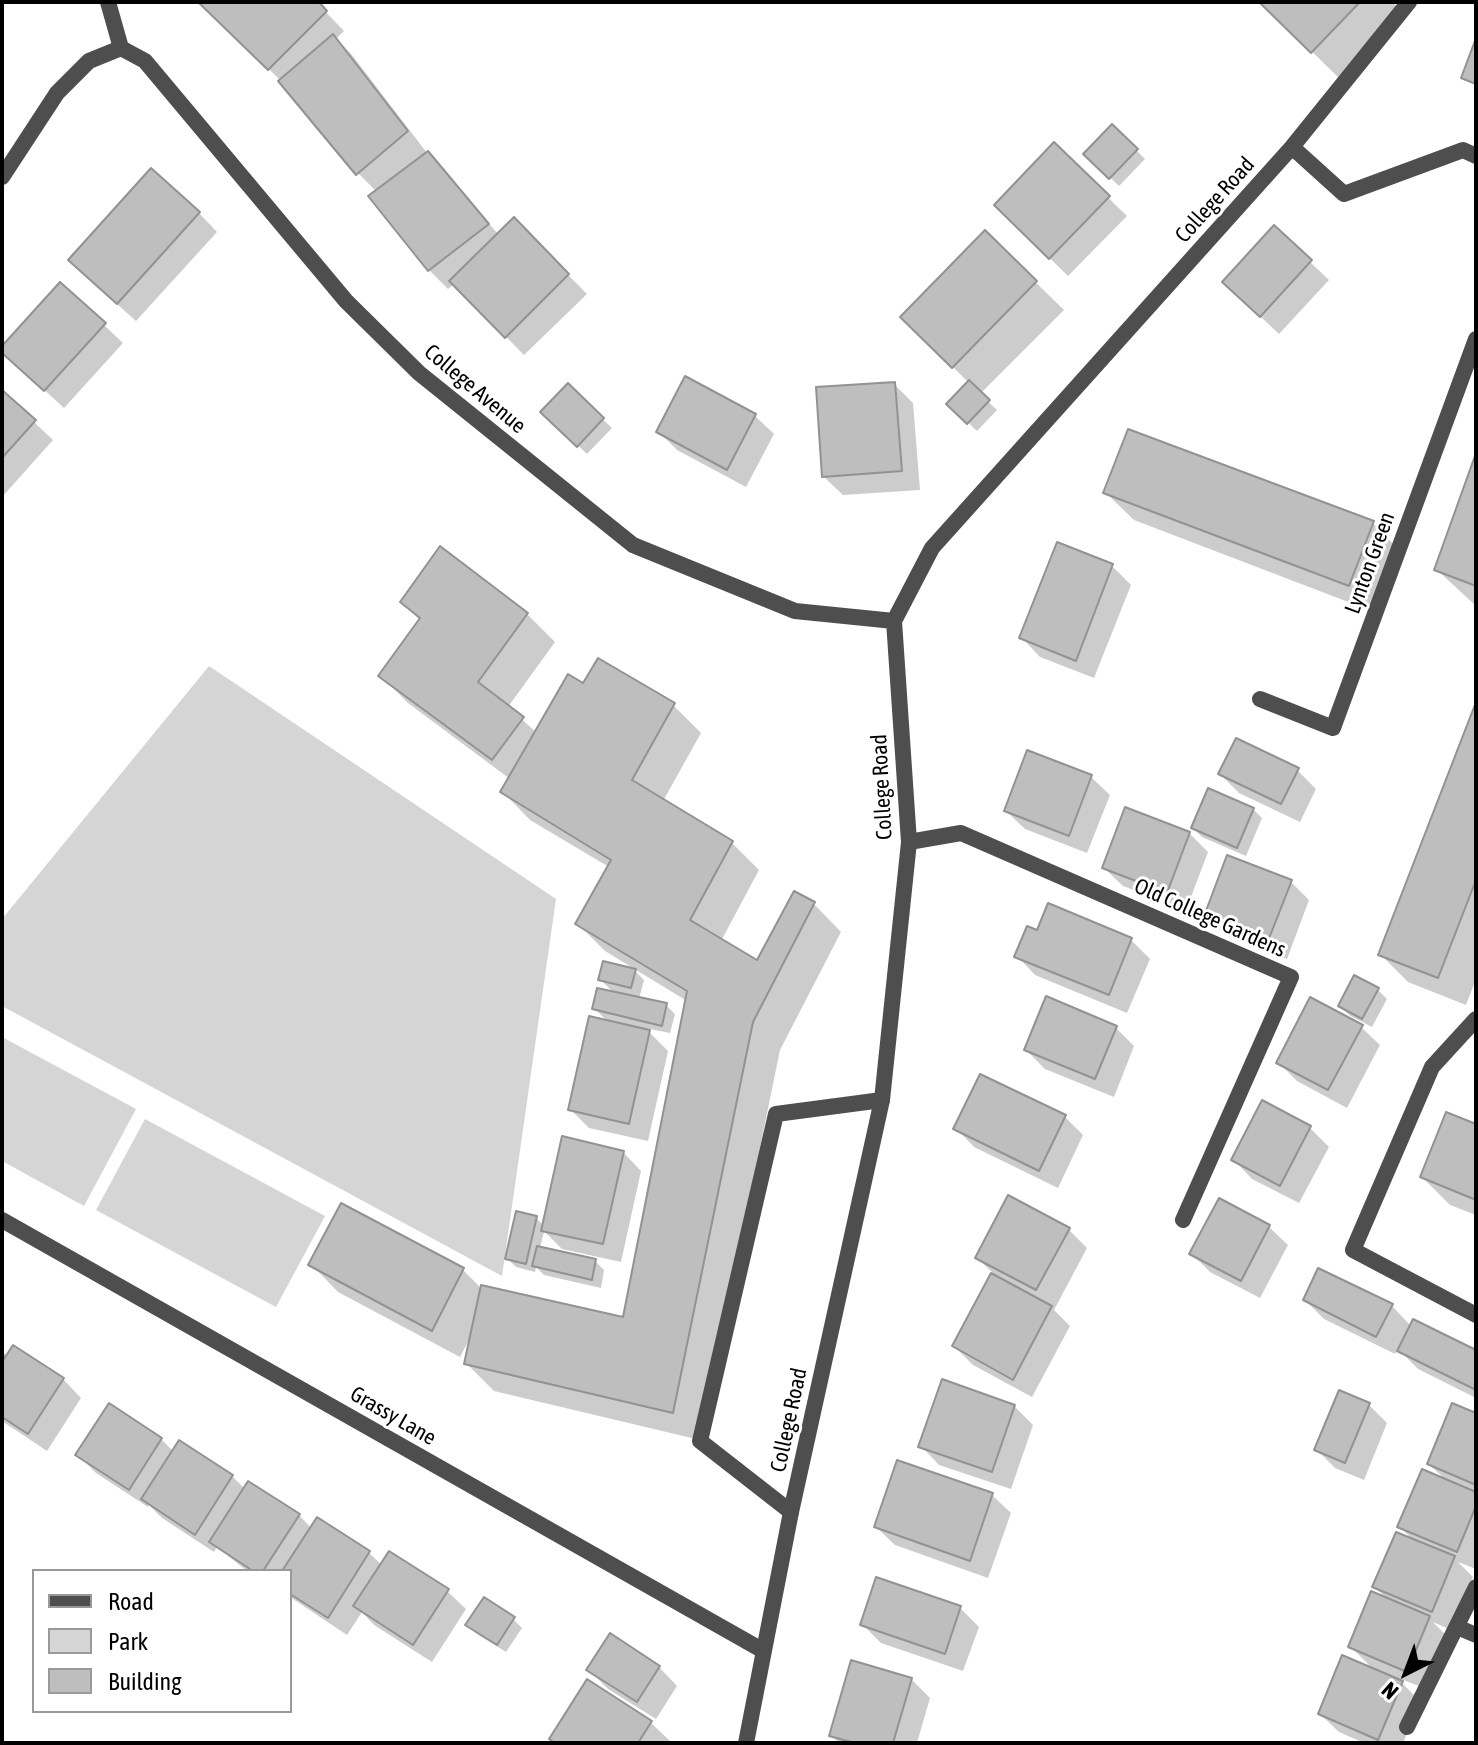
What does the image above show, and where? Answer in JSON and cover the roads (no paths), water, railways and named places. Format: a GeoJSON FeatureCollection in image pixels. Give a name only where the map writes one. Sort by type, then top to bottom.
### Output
{"type":"FeatureCollection","features":[{"type":"Feature","properties":{"kind":"street"},"geometry":{"type":"LineString","coordinates":[[2,177],[57,93],[89,61],[121,48],[108,2]]}},
{"type":"Feature","properties":{"kind":"street","name":"College Road"},"geometry":{"type":"LineString","coordinates":[[746,1743],[791,1512],[882,1100],[909,842],[894,621],[932,548],[1292,147],[1409,2]]}},
{"type":"Feature","properties":{"kind":"street","name":"College Avenue"},"geometry":{"type":"LineString","coordinates":[[121,48],[145,61],[346,301],[419,373],[633,545],[795,611],[894,621]]}},
{"type":"Feature","properties":{"kind":"street"},"geometry":{"type":"LineString","coordinates":[[1292,147],[1344,194],[1463,150],[1476,156]]}},
{"type":"Feature","properties":{"kind":"street","name":"Lynton Green"},"geometry":{"type":"LineString","coordinates":[[1260,699],[1333,728],[1476,339]]}},
{"type":"Feature","properties":{"kind":"street","name":"Old College Gardens"},"geometry":{"type":"LineString","coordinates":[[909,842],[961,833],[1291,977],[1183,1220]]}},
{"type":"Feature","properties":{"kind":"street"},"geometry":{"type":"LineString","coordinates":[[1476,1019],[1432,1067],[1353,1250],[1476,1315]]}},
{"type":"Feature","properties":{"kind":"street"},"geometry":{"type":"LineString","coordinates":[[791,1512],[700,1441],[776,1114],[882,1100]]}},
{"type":"Feature","properties":{"kind":"street","name":"Grassy Lane"},"geometry":{"type":"LineString","coordinates":[[2,1220],[762,1650]]}},
{"type":"Feature","properties":{"kind":"street"},"geometry":{"type":"LineString","coordinates":[[1407,1727],[1476,1587]]}},
{"type":"Feature","properties":{"kind":"street"},"geometry":{"type":"LineString","coordinates":[[1457,1627],[1476,1635]]}}]}
